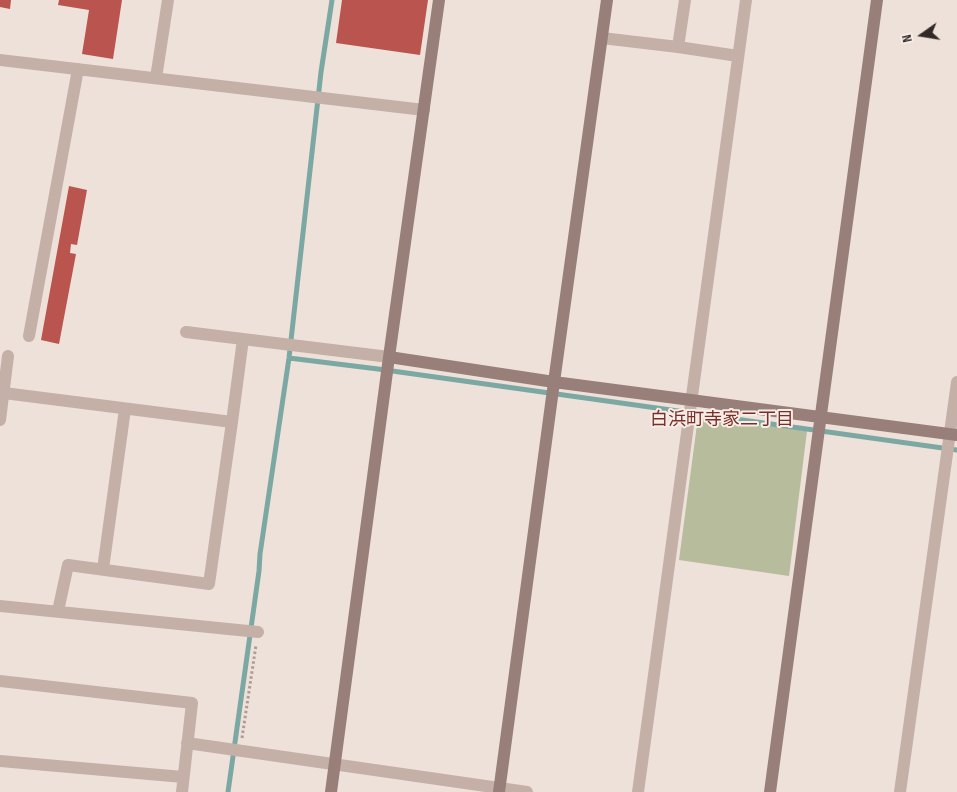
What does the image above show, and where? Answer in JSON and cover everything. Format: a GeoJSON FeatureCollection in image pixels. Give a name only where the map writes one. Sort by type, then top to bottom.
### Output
{"type":"FeatureCollection","features":[{"type":"Feature","properties":{"kind":"street"},"geometry":{"type":"LineString","coordinates":[[156,78],[168,0]]}},
{"type":"Feature","properties":{"kind":"street"},"geometry":{"type":"LineString","coordinates":[[331,792],[389,357],[440,0]]}},
{"type":"Feature","properties":{"kind":"street"},"geometry":{"type":"LineString","coordinates":[[500,790],[607,0]]}},
{"type":"Feature","properties":{"kind":"street"},"geometry":{"type":"LineString","coordinates":[[678,47],[685,0]]}},
{"type":"Feature","properties":{"kind":"street"},"geometry":{"type":"LineString","coordinates":[[638,792],[746,0]]}},
{"type":"Feature","properties":{"kind":"street"},"geometry":{"type":"LineString","coordinates":[[770,792],[877,0]]}},
{"type":"Feature","properties":{"kind":"street"},"geometry":{"type":"LineString","coordinates":[[602,38],[738,56]]}},
{"type":"Feature","properties":{"kind":"street"},"geometry":{"type":"LineString","coordinates":[[0,60],[424,110]]}},
{"type":"Feature","properties":{"kind":"street"},"geometry":{"type":"LineString","coordinates":[[29,336],[78,69]]}},
{"type":"Feature","properties":{"kind":"street"},"geometry":{"type":"LineString","coordinates":[[186,332],[389,357],[554,382],[953,435]]}},
{"type":"Feature","properties":{"kind":"street"},"geometry":{"type":"LineString","coordinates":[[58,612],[68,565],[209,584],[243,339]]}},
{"type":"Feature","properties":{"kind":"street"},"geometry":{"type":"LineString","coordinates":[[0,420],[8,356]]}},
{"type":"Feature","properties":{"kind":"street"},"geometry":{"type":"LineString","coordinates":[[900,792],[946,457],[953,435],[957,382]]}},
{"type":"Feature","properties":{"kind":"street"},"geometry":{"type":"LineString","coordinates":[[4,393],[232,422]]}},
{"type":"Feature","properties":{"kind":"street"},"geometry":{"type":"LineString","coordinates":[[103,569],[125,409]]}},
{"type":"Feature","properties":{"kind":"street"},"geometry":{"type":"LineString","coordinates":[[0,606],[258,632]]}},
{"type":"Feature","properties":{"kind":"street"},"geometry":{"type":"LineString","coordinates":[[0,681],[192,703],[182,792]]}},
{"type":"Feature","properties":{"kind":"street"},"geometry":{"type":"LineString","coordinates":[[187,744],[500,790],[527,792]]}},
{"type":"Feature","properties":{"kind":"street"},"geometry":{"type":"LineString","coordinates":[[0,761],[183,777]]}},
{"type":"Feature","properties":{"kind":"path"},"geometry":{"type":"LineString","coordinates":[[240,751],[258,632]]}},
{"type":"Feature","properties":{"kind":"green space"},"geometry":{"type":"Polygon","coordinates":[[[698,417],[807,431],[789,576],[679,560],[698,417]]]}},
{"type":"Feature","properties":{"kind":"building"},"geometry":{"type":"Polygon","coordinates":[[[0,0],[11,0],[10,9],[0,7],[0,0]]]}},
{"type":"Feature","properties":{"kind":"building"},"geometry":{"type":"Polygon","coordinates":[[[59,0],[122,0],[113,59],[82,54],[89,10],[58,5],[59,0]]]}},
{"type":"Feature","properties":{"kind":"building"},"geometry":{"type":"Polygon","coordinates":[[[342,0],[428,0],[420,55],[336,43],[342,0]]]}},
{"type":"Feature","properties":{"kind":"building"},"geometry":{"type":"Polygon","coordinates":[[[69,186],[87,190],[77,245],[71,244],[70,253],[76,254],[59,344],[41,340],[69,186]]]}},
{"type":"Feature","properties":{"kind":"waterway"},"geometry":{"type":"LineString","coordinates":[[228,792],[289,358],[321,72],[332,0]]}},
{"type":"Feature","properties":{"kind":"waterway"},"geometry":{"type":"LineString","coordinates":[[289,358],[957,450]]}},
{"type":"Feature","properties":{"kind":"district","name":"白浜町寺家二丁目"},"geometry":{"type":"Point","coordinates":[722,420]}}]}
